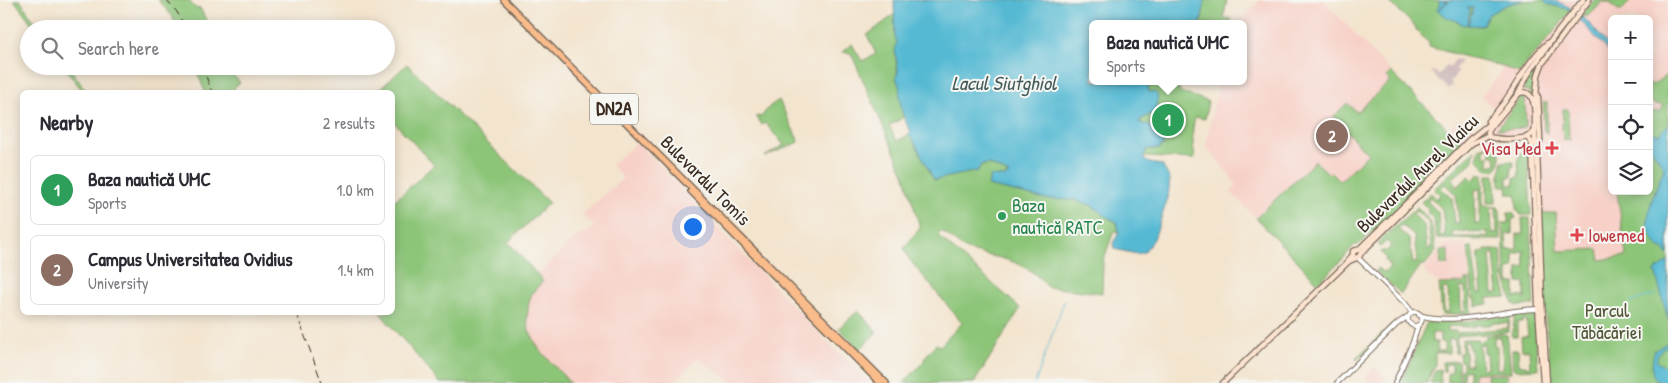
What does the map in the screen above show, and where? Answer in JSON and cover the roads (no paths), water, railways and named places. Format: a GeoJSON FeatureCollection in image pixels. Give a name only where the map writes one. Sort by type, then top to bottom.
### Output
{"type":"FeatureCollection","features":[{"type":"Feature","properties":{"kind":"main road","name":"Bulevardul Tomis"},"geometry":{"type":"LineString","coordinates":[[500,0],[722,220]]}},
{"type":"Feature","properties":{"kind":"main road","name":"Bulevardul Tomis"},"geometry":{"type":"LineString","coordinates":[[504,0],[880,383]]}},
{"type":"Feature","properties":{"kind":"main road"},"geometry":{"type":"LineString","coordinates":[[1545,383],[1536,143],[1534,137],[1536,129],[1536,88],[1542,64],[1583,0]]}},
{"type":"Feature","properties":{"kind":"main road"},"geometry":{"type":"LineString","coordinates":[[1580,7],[1589,0]]}},
{"type":"Feature","properties":{"kind":"main road"},"geometry":{"type":"LineString","coordinates":[[1476,133],[1493,117],[1542,48],[1570,20]]}},
{"type":"Feature","properties":{"kind":"main road"},"geometry":{"type":"LineString","coordinates":[[1536,129],[1527,137],[1493,139],[1489,137],[1489,130],[1519,93],[1527,76],[1553,38]]}},
{"type":"Feature","properties":{"kind":"main road"},"geometry":{"type":"LineString","coordinates":[[1536,88],[1540,137],[1540,141],[1536,143]]}},
{"type":"Feature","properties":{"kind":"main road"},"geometry":{"type":"LineString","coordinates":[[1519,93],[1527,94],[1535,106]]}},
{"type":"Feature","properties":{"kind":"main road","name":"Bulevardul Aurel Vlaicu"},"geometry":{"type":"LineString","coordinates":[[1358,254],[1476,133],[1497,118]]}},
{"type":"Feature","properties":{"kind":"main road","name":"Bulevardul Aurel Vlaicu"},"geometry":{"type":"LineString","coordinates":[[1221,383],[1472,143],[1482,137],[1489,137]]}},
{"type":"Feature","properties":{"kind":"main road"},"geometry":{"type":"LineString","coordinates":[[1527,137],[1532,143],[1538,309],[1545,383]]}},
{"type":"Feature","properties":{"kind":"main road","name":"Bulevardul Tomis"},"geometry":{"type":"LineString","coordinates":[[732,231],[886,383]]}},
{"type":"Feature","properties":{"kind":"street"},"geometry":{"type":"LineString","coordinates":[[1358,254],[1364,263],[1412,312],[1420,315],[1430,318],[1455,318],[1512,310],[1538,309]]}},
{"type":"Feature","properties":{"kind":"street"},"geometry":{"type":"LineString","coordinates":[[1337,383],[1412,312]]}},
{"type":"Feature","properties":{"kind":"street"},"geometry":{"type":"LineString","coordinates":[[1396,383],[1413,342],[1420,315]]}},
{"type":"Feature","properties":{"kind":"street"},"geometry":{"type":"LineString","coordinates":[[1407,317],[1410,323]]}},
{"type":"Feature","properties":{"kind":"street"},"geometry":{"type":"LineString","coordinates":[[1399,323],[1419,324],[1430,318]]}},
{"type":"Feature","properties":{"kind":"water","name":"Lacul Siutghiol"},"geometry":{"type":"Polygon","coordinates":[[[894,0],[1205,0],[1202,20],[1089,20],[1089,85],[1152,85],[1148,90],[1155,92],[1158,96],[1155,112],[1140,120],[1140,123],[1163,128],[1164,146],[1160,146],[1160,149],[1147,149],[1144,159],[1150,163],[1162,165],[1170,179],[1168,198],[1154,239],[1144,252],[1137,254],[1114,249],[1113,243],[1119,233],[1117,222],[1091,205],[1075,200],[1046,199],[988,186],[990,176],[1005,177],[1009,174],[989,164],[981,165],[977,171],[934,180],[914,141],[908,135],[911,131],[901,109],[899,87],[896,78],[898,69],[895,52],[897,42],[895,37],[894,0]]]}},
{"type":"Feature","properties":{"kind":"water"},"geometry":{"type":"Polygon","coordinates":[[[1439,0],[1447,0],[1439,11],[1436,9],[1440,6],[1439,0]]]}},
{"type":"Feature","properties":{"kind":"water"},"geometry":{"type":"Polygon","coordinates":[[[1447,0],[1524,0],[1506,5],[1489,14],[1482,26],[1468,25],[1473,8],[1467,7],[1470,9],[1467,25],[1448,18],[1439,11],[1449,2],[1447,0]]]}},
{"type":"Feature","properties":{"kind":"water"},"geometry":{"type":"Polygon","coordinates":[[[1543,0],[1554,1],[1574,10],[1608,45],[1608,51],[1571,10],[1547,4],[1543,0]]]}},
{"type":"Feature","properties":{"kind":"water"},"geometry":{"type":"Polygon","coordinates":[[[1668,125],[1668,255],[1663,249],[1659,248],[1653,239],[1648,223],[1652,199],[1664,168],[1653,151],[1653,132],[1659,134],[1668,125]]]}},
{"type":"Feature","properties":{"kind":"water"},"geometry":{"type":"Polygon","coordinates":[[[1668,261],[1668,320],[1655,271],[1668,261]]]}},
{"type":"Feature","properties":{"kind":"water"},"geometry":{"type":"Polygon","coordinates":[[[1668,342],[1668,346],[1658,354],[1657,362],[1668,369],[1668,383],[1661,382],[1654,377],[1652,367],[1654,351],[1668,342]]]}},
{"type":"Feature","properties":{"kind":"waterway"},"geometry":{"type":"LineString","coordinates":[[1631,302],[1656,294]]}},
{"type":"Feature","properties":{"kind":"waterway"},"geometry":{"type":"LineString","coordinates":[[1035,383],[1064,301]]}},
{"type":"Feature","properties":{"kind":"railway"},"geometry":{"type":"LineString","coordinates":[[166,0],[181,20]]}},
{"type":"Feature","properties":{"kind":"railway"},"geometry":{"type":"LineString","coordinates":[[205,75],[211,90]]}},
{"type":"Feature","properties":{"kind":"railway"},"geometry":{"type":"LineString","coordinates":[[297,315],[322,383]]}},
{"type":"Feature","properties":{"kind":"place","name":"Baza nautică UMC"},"geometry":{"type":"Point","coordinates":[1168,120]}},
{"type":"Feature","properties":{"kind":"place","name":"Campus Universitatea Ovidius"},"geometry":{"type":"Point","coordinates":[1332,136]}},
{"type":"Feature","properties":{"kind":"place","name":"Visa Med"},"geometry":{"type":"Point","coordinates":[1552,148]}},
{"type":"Feature","properties":{"kind":"place","name":"Baza nautică RATC"},"geometry":{"type":"Point","coordinates":[1002,216]}},
{"type":"Feature","properties":{"kind":"place","name":"Iowemed"},"geometry":{"type":"Point","coordinates":[1577,235]}},
{"type":"Feature","properties":{"kind":"park label","name":"Parcul Tăbăcăriei"},"geometry":{"type":"Point","coordinates":[1607,321]}}]}
